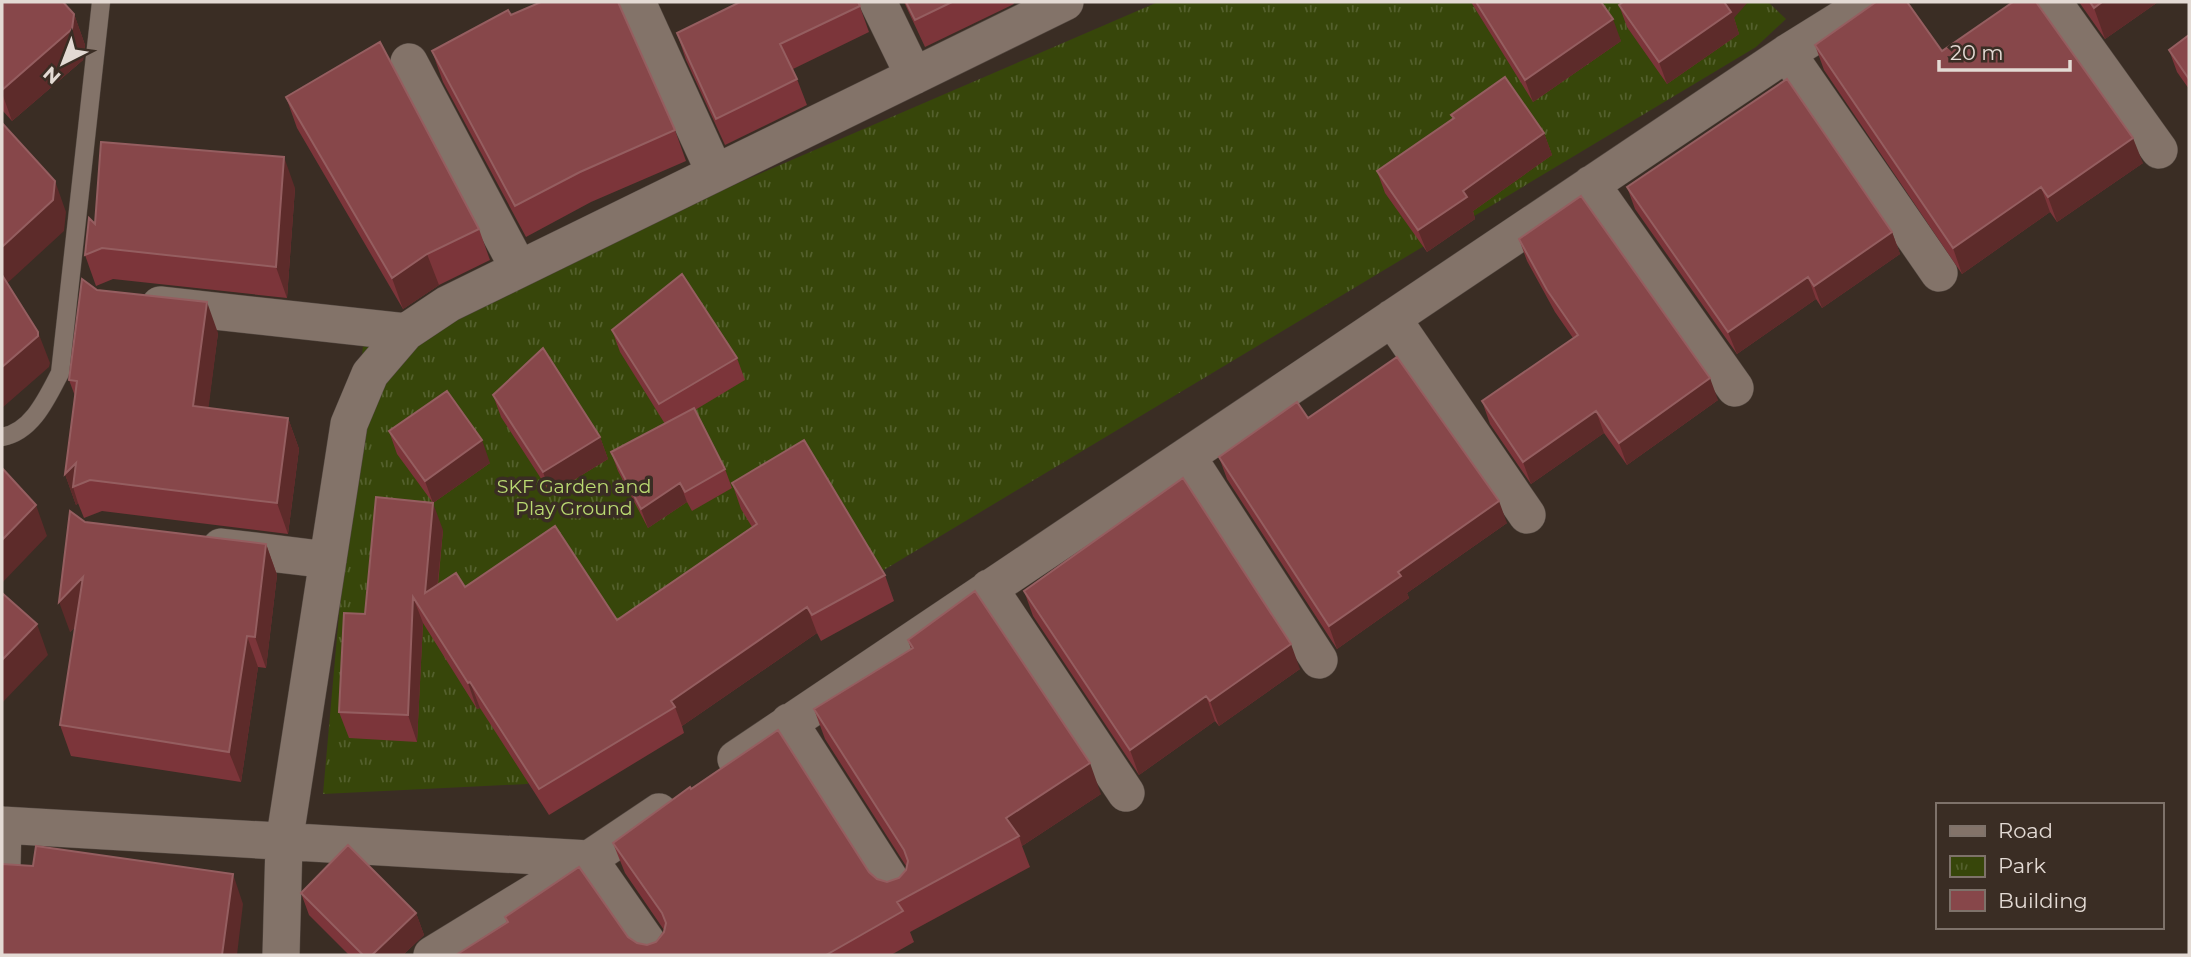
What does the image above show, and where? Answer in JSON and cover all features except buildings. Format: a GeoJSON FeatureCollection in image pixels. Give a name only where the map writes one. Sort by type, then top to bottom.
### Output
{"type":"FeatureCollection","features":[{"type":"Feature","properties":{"kind":"street"},"geometry":{"type":"LineString","coordinates":[[637,2],[715,173]]}},
{"type":"Feature","properties":{"kind":"street"},"geometry":{"type":"LineString","coordinates":[[878,2],[914,76]]}},
{"type":"Feature","properties":{"kind":"street"},"geometry":{"type":"LineString","coordinates":[[281,955],[284,843],[349,425],[370,374],[406,332],[448,304],[1065,2]]}},
{"type":"Feature","properties":{"kind":"street"},"geometry":{"type":"LineString","coordinates":[[432,955],[589,859],[1591,184],[1787,53],[1869,2]]}},
{"type":"Feature","properties":{"kind":"street"},"geometry":{"type":"LineString","coordinates":[[2053,2],[2159,150]]}},
{"type":"Feature","properties":{"kind":"street"},"geometry":{"type":"LineString","coordinates":[[1787,53],[1939,273]]}},
{"type":"Feature","properties":{"kind":"street"},"geometry":{"type":"LineString","coordinates":[[409,62],[519,269]]}},
{"type":"Feature","properties":{"kind":"street"},"geometry":{"type":"LineString","coordinates":[[1591,184],[1735,388]]}},
{"type":"Feature","properties":{"kind":"street"},"geometry":{"type":"LineString","coordinates":[[124,302],[406,332]]}},
{"type":"Feature","properties":{"kind":"street"},"geometry":{"type":"LineString","coordinates":[[1392,318],[1527,515]]}},
{"type":"Feature","properties":{"kind":"street"},"geometry":{"type":"LineString","coordinates":[[1186,456],[1318,660]]}},
{"type":"Feature","properties":{"kind":"street"},"geometry":{"type":"LineString","coordinates":[[194,543],[328,560]]}},
{"type":"Feature","properties":{"kind":"street"},"geometry":{"type":"LineString","coordinates":[[989,588],[1126,793]]}},
{"type":"Feature","properties":{"kind":"street"},"geometry":{"type":"LineString","coordinates":[[789,722],[898,892]]}},
{"type":"Feature","properties":{"kind":"street"},"geometry":{"type":"LineString","coordinates":[[2,867],[2,839],[284,843],[589,859]]}},
{"type":"Feature","properties":{"kind":"street"},"geometry":{"type":"LineString","coordinates":[[589,859],[656,955]]}},
{"type":"Feature","properties":{"kind":"lane"},"geometry":{"type":"LineString","coordinates":[[2,438],[13,436],[40,411],[60,373],[101,2]]}},
{"type":"Feature","properties":{"kind":"green space","name":"SKF Garden and Play Ground"},"geometry":{"type":"Polygon","coordinates":[[[1158,2],[1768,2],[1786,19],[1756,47],[527,784],[323,794],[363,345],[1158,2]]]}}]}
